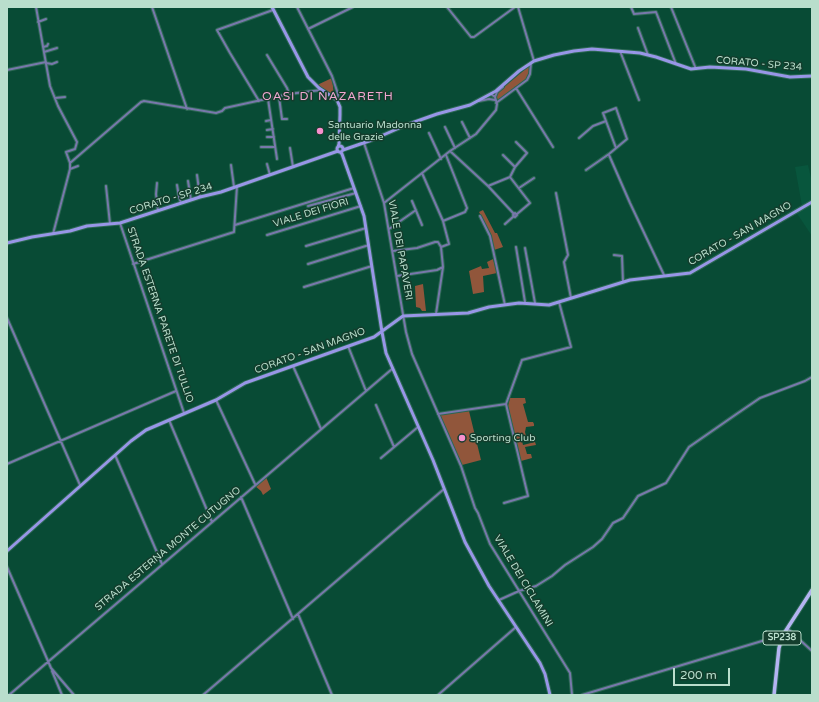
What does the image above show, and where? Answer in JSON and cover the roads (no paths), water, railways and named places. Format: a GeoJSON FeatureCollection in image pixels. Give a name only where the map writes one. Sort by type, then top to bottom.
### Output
{"type":"FeatureCollection","features":[{"type":"Feature","properties":{"kind":"main road"},"geometry":{"type":"LineString","coordinates":[[272,9],[308,77],[321,90],[337,100],[340,106],[340,149],[364,216],[386,353],[419,427],[465,542],[476,564],[498,600],[540,663],[545,674],[550,695]]}},
{"type":"Feature","properties":{"kind":"main road","name":"CORATO - SP 234"},"geometry":{"type":"LineString","coordinates":[[7,243],[87,226],[120,223],[236,187],[340,149],[364,143],[436,114],[478,102],[504,85],[532,62],[554,55],[592,49],[620,51],[648,55],[691,69],[710,67],[746,69],[790,77],[812,76]]}},
{"type":"Feature","properties":{"kind":"main road","name":"CORATO - SAN MAGNO"},"geometry":{"type":"LineString","coordinates":[[7,551],[115,455],[146,430],[216,400],[245,383],[374,337],[403,316],[468,313],[489,307],[525,302],[549,304],[623,282],[690,272],[812,202]]}},
{"type":"Feature","properties":{"kind":"main road","name":"SP238"},"geometry":{"type":"LineString","coordinates":[[774,695],[779,648],[783,634],[812,590]]}},
{"type":"Feature","properties":{"kind":"street"},"geometry":{"type":"LineString","coordinates":[[36,7],[50,86],[58,106],[77,142],[76,149],[66,152],[70,163],[70,169],[53,234]]}},
{"type":"Feature","properties":{"kind":"street"},"geometry":{"type":"LineString","coordinates":[[152,7],[187,109]]}},
{"type":"Feature","properties":{"kind":"street"},"geometry":{"type":"LineString","coordinates":[[297,7],[332,76],[338,94],[337,100]]}},
{"type":"Feature","properties":{"kind":"street"},"geometry":{"type":"LineString","coordinates":[[308,29],[353,7]]}},
{"type":"Feature","properties":{"kind":"street"},"geometry":{"type":"LineString","coordinates":[[447,7],[471,37],[474,38],[517,7],[532,62],[529,77],[496,102]]}},
{"type":"Feature","properties":{"kind":"street"},"geometry":{"type":"LineString","coordinates":[[631,7],[634,14],[656,12],[677,65]]}},
{"type":"Feature","properties":{"kind":"street"},"geometry":{"type":"LineString","coordinates":[[671,7],[696,69]]}},
{"type":"Feature","properties":{"kind":"street"},"geometry":{"type":"LineString","coordinates":[[259,101],[217,30],[272,9]]}},
{"type":"Feature","properties":{"kind":"street"},"geometry":{"type":"LineString","coordinates":[[38,22],[46,19]]}},
{"type":"Feature","properties":{"kind":"street"},"geometry":{"type":"LineString","coordinates":[[638,28],[648,55]]}},
{"type":"Feature","properties":{"kind":"street"},"geometry":{"type":"LineString","coordinates":[[43,47],[48,44]]}},
{"type":"Feature","properties":{"kind":"street"},"geometry":{"type":"LineString","coordinates":[[44,52],[57,48]]}},
{"type":"Feature","properties":{"kind":"street"},"geometry":{"type":"LineString","coordinates":[[620,51],[639,100]]}},
{"type":"Feature","properties":{"kind":"street"},"geometry":{"type":"LineString","coordinates":[[267,55],[287,88],[289,94]]}},
{"type":"Feature","properties":{"kind":"street"},"geometry":{"type":"LineString","coordinates":[[7,70],[46,62],[52,64],[57,62]]}},
{"type":"Feature","properties":{"kind":"street"},"geometry":{"type":"LineString","coordinates":[[496,102],[497,92],[504,85]]}},
{"type":"Feature","properties":{"kind":"street"},"geometry":{"type":"LineString","coordinates":[[516,88],[553,147]]}},
{"type":"Feature","properties":{"kind":"street"},"geometry":{"type":"LineString","coordinates":[[70,163],[144,101],[216,113],[225,108],[289,94],[321,90]]}},
{"type":"Feature","properties":{"kind":"street"},"geometry":{"type":"LineString","coordinates":[[384,203],[450,151],[478,132],[498,106],[491,94]]}},
{"type":"Feature","properties":{"kind":"street"},"geometry":{"type":"LineString","coordinates":[[55,98],[65,96]]}},
{"type":"Feature","properties":{"kind":"street"},"geometry":{"type":"LineString","coordinates":[[279,97],[282,119],[287,119]]}},
{"type":"Feature","properties":{"kind":"street"},"geometry":{"type":"LineString","coordinates":[[268,99],[277,159]]}},
{"type":"Feature","properties":{"kind":"street"},"geometry":{"type":"LineString","coordinates":[[478,102],[489,99],[496,102]]}},
{"type":"Feature","properties":{"kind":"street"},"geometry":{"type":"LineString","coordinates":[[586,170],[609,154],[627,139],[616,108],[603,113],[616,148]]}},
{"type":"Feature","properties":{"kind":"street"},"geometry":{"type":"LineString","coordinates":[[266,121],[271,120]]}},
{"type":"Feature","properties":{"kind":"street"},"geometry":{"type":"LineString","coordinates":[[579,138],[593,126],[606,121]]}},
{"type":"Feature","properties":{"kind":"street"},"geometry":{"type":"LineString","coordinates":[[462,122],[470,138]]}},
{"type":"Feature","properties":{"kind":"street"},"geometry":{"type":"LineString","coordinates":[[445,127],[455,148]]}},
{"type":"Feature","properties":{"kind":"street"},"geometry":{"type":"LineString","coordinates":[[267,130],[273,129]]}},
{"type":"Feature","properties":{"kind":"street"},"geometry":{"type":"LineString","coordinates":[[429,133],[441,159]]}},
{"type":"Feature","properties":{"kind":"street"},"geometry":{"type":"LineString","coordinates":[[267,137],[274,137]]}},
{"type":"Feature","properties":{"kind":"street"},"geometry":{"type":"LineString","coordinates":[[488,186],[510,177],[515,167],[526,153],[516,142]]}},
{"type":"Feature","properties":{"kind":"street","name":"VIALE DEI PAPAVERI"},"geometry":{"type":"LineString","coordinates":[[364,143],[384,203],[403,316]]}},
{"type":"Feature","properties":{"kind":"street"},"geometry":{"type":"LineString","coordinates":[[261,148],[275,147]]}},
{"type":"Feature","properties":{"kind":"street"},"geometry":{"type":"LineString","coordinates":[[290,148],[293,167]]}},
{"type":"Feature","properties":{"kind":"street"},"geometry":{"type":"LineString","coordinates":[[450,151],[488,186],[515,214]]}},
{"type":"Feature","properties":{"kind":"street"},"geometry":{"type":"LineString","coordinates":[[609,154],[664,275]]}},
{"type":"Feature","properties":{"kind":"street"},"geometry":{"type":"LineString","coordinates":[[442,221],[465,212],[467,208],[446,155]]}},
{"type":"Feature","properties":{"kind":"street"},"geometry":{"type":"LineString","coordinates":[[503,156],[515,167]]}},
{"type":"Feature","properties":{"kind":"street"},"geometry":{"type":"LineString","coordinates":[[267,164],[270,175]]}},
{"type":"Feature","properties":{"kind":"street"},"geometry":{"type":"LineString","coordinates":[[134,264],[234,232],[236,187],[231,165]]}},
{"type":"Feature","properties":{"kind":"street"},"geometry":{"type":"LineString","coordinates":[[70,169],[78,166]]}},
{"type":"Feature","properties":{"kind":"street"},"geometry":{"type":"LineString","coordinates":[[422,173],[442,221],[449,244],[441,247]]}},
{"type":"Feature","properties":{"kind":"street"},"geometry":{"type":"LineString","coordinates":[[197,175],[200,197]]}},
{"type":"Feature","properties":{"kind":"street"},"geometry":{"type":"LineString","coordinates":[[504,224],[530,203],[510,177]]}},
{"type":"Feature","properties":{"kind":"street"},"geometry":{"type":"LineString","coordinates":[[519,188],[534,178]]}},
{"type":"Feature","properties":{"kind":"street"},"geometry":{"type":"LineString","coordinates":[[188,182],[191,200]]}},
{"type":"Feature","properties":{"kind":"street"},"geometry":{"type":"LineString","coordinates":[[157,183],[156,194],[158,211]]}},
{"type":"Feature","properties":{"kind":"street"},"geometry":{"type":"LineString","coordinates":[[177,185],[178,197],[181,203]]}},
{"type":"Feature","properties":{"kind":"street"},"geometry":{"type":"LineString","coordinates":[[106,186],[110,224]]}},
{"type":"Feature","properties":{"kind":"street"},"geometry":{"type":"LineString","coordinates":[[235,225],[354,188]]}},
{"type":"Feature","properties":{"kind":"street"},"geometry":{"type":"LineString","coordinates":[[308,206],[356,193]]}},
{"type":"Feature","properties":{"kind":"street"},"geometry":{"type":"LineString","coordinates":[[556,193],[568,256],[564,262],[571,298]]}},
{"type":"Feature","properties":{"kind":"street"},"geometry":{"type":"LineString","coordinates":[[412,201],[422,225]]}},
{"type":"Feature","properties":{"kind":"street","name":"VIALE DEI FIORI"},"geometry":{"type":"LineString","coordinates":[[267,235],[361,206]]}},
{"type":"Feature","properties":{"kind":"street"},"geometry":{"type":"LineString","coordinates":[[389,229],[416,210]]}},
{"type":"Feature","properties":{"kind":"street"},"geometry":{"type":"LineString","coordinates":[[480,216],[490,236],[505,305]]}},
{"type":"Feature","properties":{"kind":"street","name":"STRADA ESTERNA PARETE DI TULLIO"},"geometry":{"type":"LineString","coordinates":[[120,223],[184,413]]}},
{"type":"Feature","properties":{"kind":"street"},"geometry":{"type":"LineString","coordinates":[[306,246],[366,228]]}},
{"type":"Feature","properties":{"kind":"street"},"geometry":{"type":"LineString","coordinates":[[392,251],[416,248],[438,242],[441,247],[443,267],[436,314]]}},
{"type":"Feature","properties":{"kind":"street"},"geometry":{"type":"LineString","coordinates":[[308,264],[368,245]]}},
{"type":"Feature","properties":{"kind":"street"},"geometry":{"type":"LineString","coordinates":[[516,247],[525,302]]}},
{"type":"Feature","properties":{"kind":"street"},"geometry":{"type":"LineString","coordinates":[[525,248],[535,303]]}},
{"type":"Feature","properties":{"kind":"street"},"geometry":{"type":"LineString","coordinates":[[614,255],[622,256],[623,282]]}},
{"type":"Feature","properties":{"kind":"street"},"geometry":{"type":"LineString","coordinates":[[304,287],[372,266]]}},
{"type":"Feature","properties":{"kind":"street"},"geometry":{"type":"LineString","coordinates":[[397,276],[438,270],[443,267]]}},
{"type":"Feature","properties":{"kind":"street"},"geometry":{"type":"LineString","coordinates":[[504,503],[528,496],[506,404],[522,360],[571,346],[559,302]]}},
{"type":"Feature","properties":{"kind":"street","name":"VIALE DEI CICLAMINI"},"geometry":{"type":"LineString","coordinates":[[403,316],[412,354],[461,466],[475,508],[478,512],[490,544],[570,673],[572,695]]}},
{"type":"Feature","properties":{"kind":"street"},"geometry":{"type":"LineString","coordinates":[[7,318],[80,486]]}},
{"type":"Feature","properties":{"kind":"street"},"geometry":{"type":"LineString","coordinates":[[348,346],[366,391]]}},
{"type":"Feature","properties":{"kind":"street"},"geometry":{"type":"LineString","coordinates":[[293,366],[321,429]]}},
{"type":"Feature","properties":{"kind":"street","name":"STRADA ESTERNA MONTE CUTUGNO"},"geometry":{"type":"LineString","coordinates":[[9,695],[393,368]]}},
{"type":"Feature","properties":{"kind":"street"},"geometry":{"type":"LineString","coordinates":[[498,600],[536,586],[596,545],[613,523],[623,518],[638,496],[666,483],[689,447],[760,398],[812,377]]}},
{"type":"Feature","properties":{"kind":"street"},"geometry":{"type":"LineString","coordinates":[[7,464],[176,391]]}},
{"type":"Feature","properties":{"kind":"street"},"geometry":{"type":"LineString","coordinates":[[216,400],[256,485]]}},
{"type":"Feature","properties":{"kind":"street"},"geometry":{"type":"LineString","coordinates":[[438,414],[506,404]]}},
{"type":"Feature","properties":{"kind":"street"},"geometry":{"type":"LineString","coordinates":[[376,405],[394,447]]}},
{"type":"Feature","properties":{"kind":"street"},"geometry":{"type":"LineString","coordinates":[[169,420],[212,522]]}},
{"type":"Feature","properties":{"kind":"street"},"geometry":{"type":"LineString","coordinates":[[381,458],[419,427]]}},
{"type":"Feature","properties":{"kind":"street"},"geometry":{"type":"LineString","coordinates":[[115,455],[162,564]]}},
{"type":"Feature","properties":{"kind":"street"},"geometry":{"type":"LineString","coordinates":[[203,695],[444,488]]}},
{"type":"Feature","properties":{"kind":"street"},"geometry":{"type":"LineString","coordinates":[[241,497],[293,619]]}},
{"type":"Feature","properties":{"kind":"street"},"geometry":{"type":"LineString","coordinates":[[7,567],[62,695]]}},
{"type":"Feature","properties":{"kind":"street"},"geometry":{"type":"LineString","coordinates":[[298,614],[332,695]]}},
{"type":"Feature","properties":{"kind":"street"},"geometry":{"type":"LineString","coordinates":[[438,695],[516,628]]}},
{"type":"Feature","properties":{"kind":"street"},"geometry":{"type":"LineString","coordinates":[[787,628],[812,651]]}},
{"type":"Feature","properties":{"kind":"street"},"geometry":{"type":"LineString","coordinates":[[582,695],[783,634]]}},
{"type":"Feature","properties":{"kind":"street"},"geometry":{"type":"LineString","coordinates":[[51,668],[74,695]]}},
{"type":"Feature","properties":{"kind":"place","name":"Santuario Madonna delle Grazie"},"geometry":{"type":"Point","coordinates":[320,131]}},
{"type":"Feature","properties":{"kind":"place","name":"Sporting Club"},"geometry":{"type":"Point","coordinates":[462,438]}},
{"type":"Feature","properties":{"kind":"district","name":"OASI DI NAZARETH"},"geometry":{"type":"Point","coordinates":[328,97]}}]}
